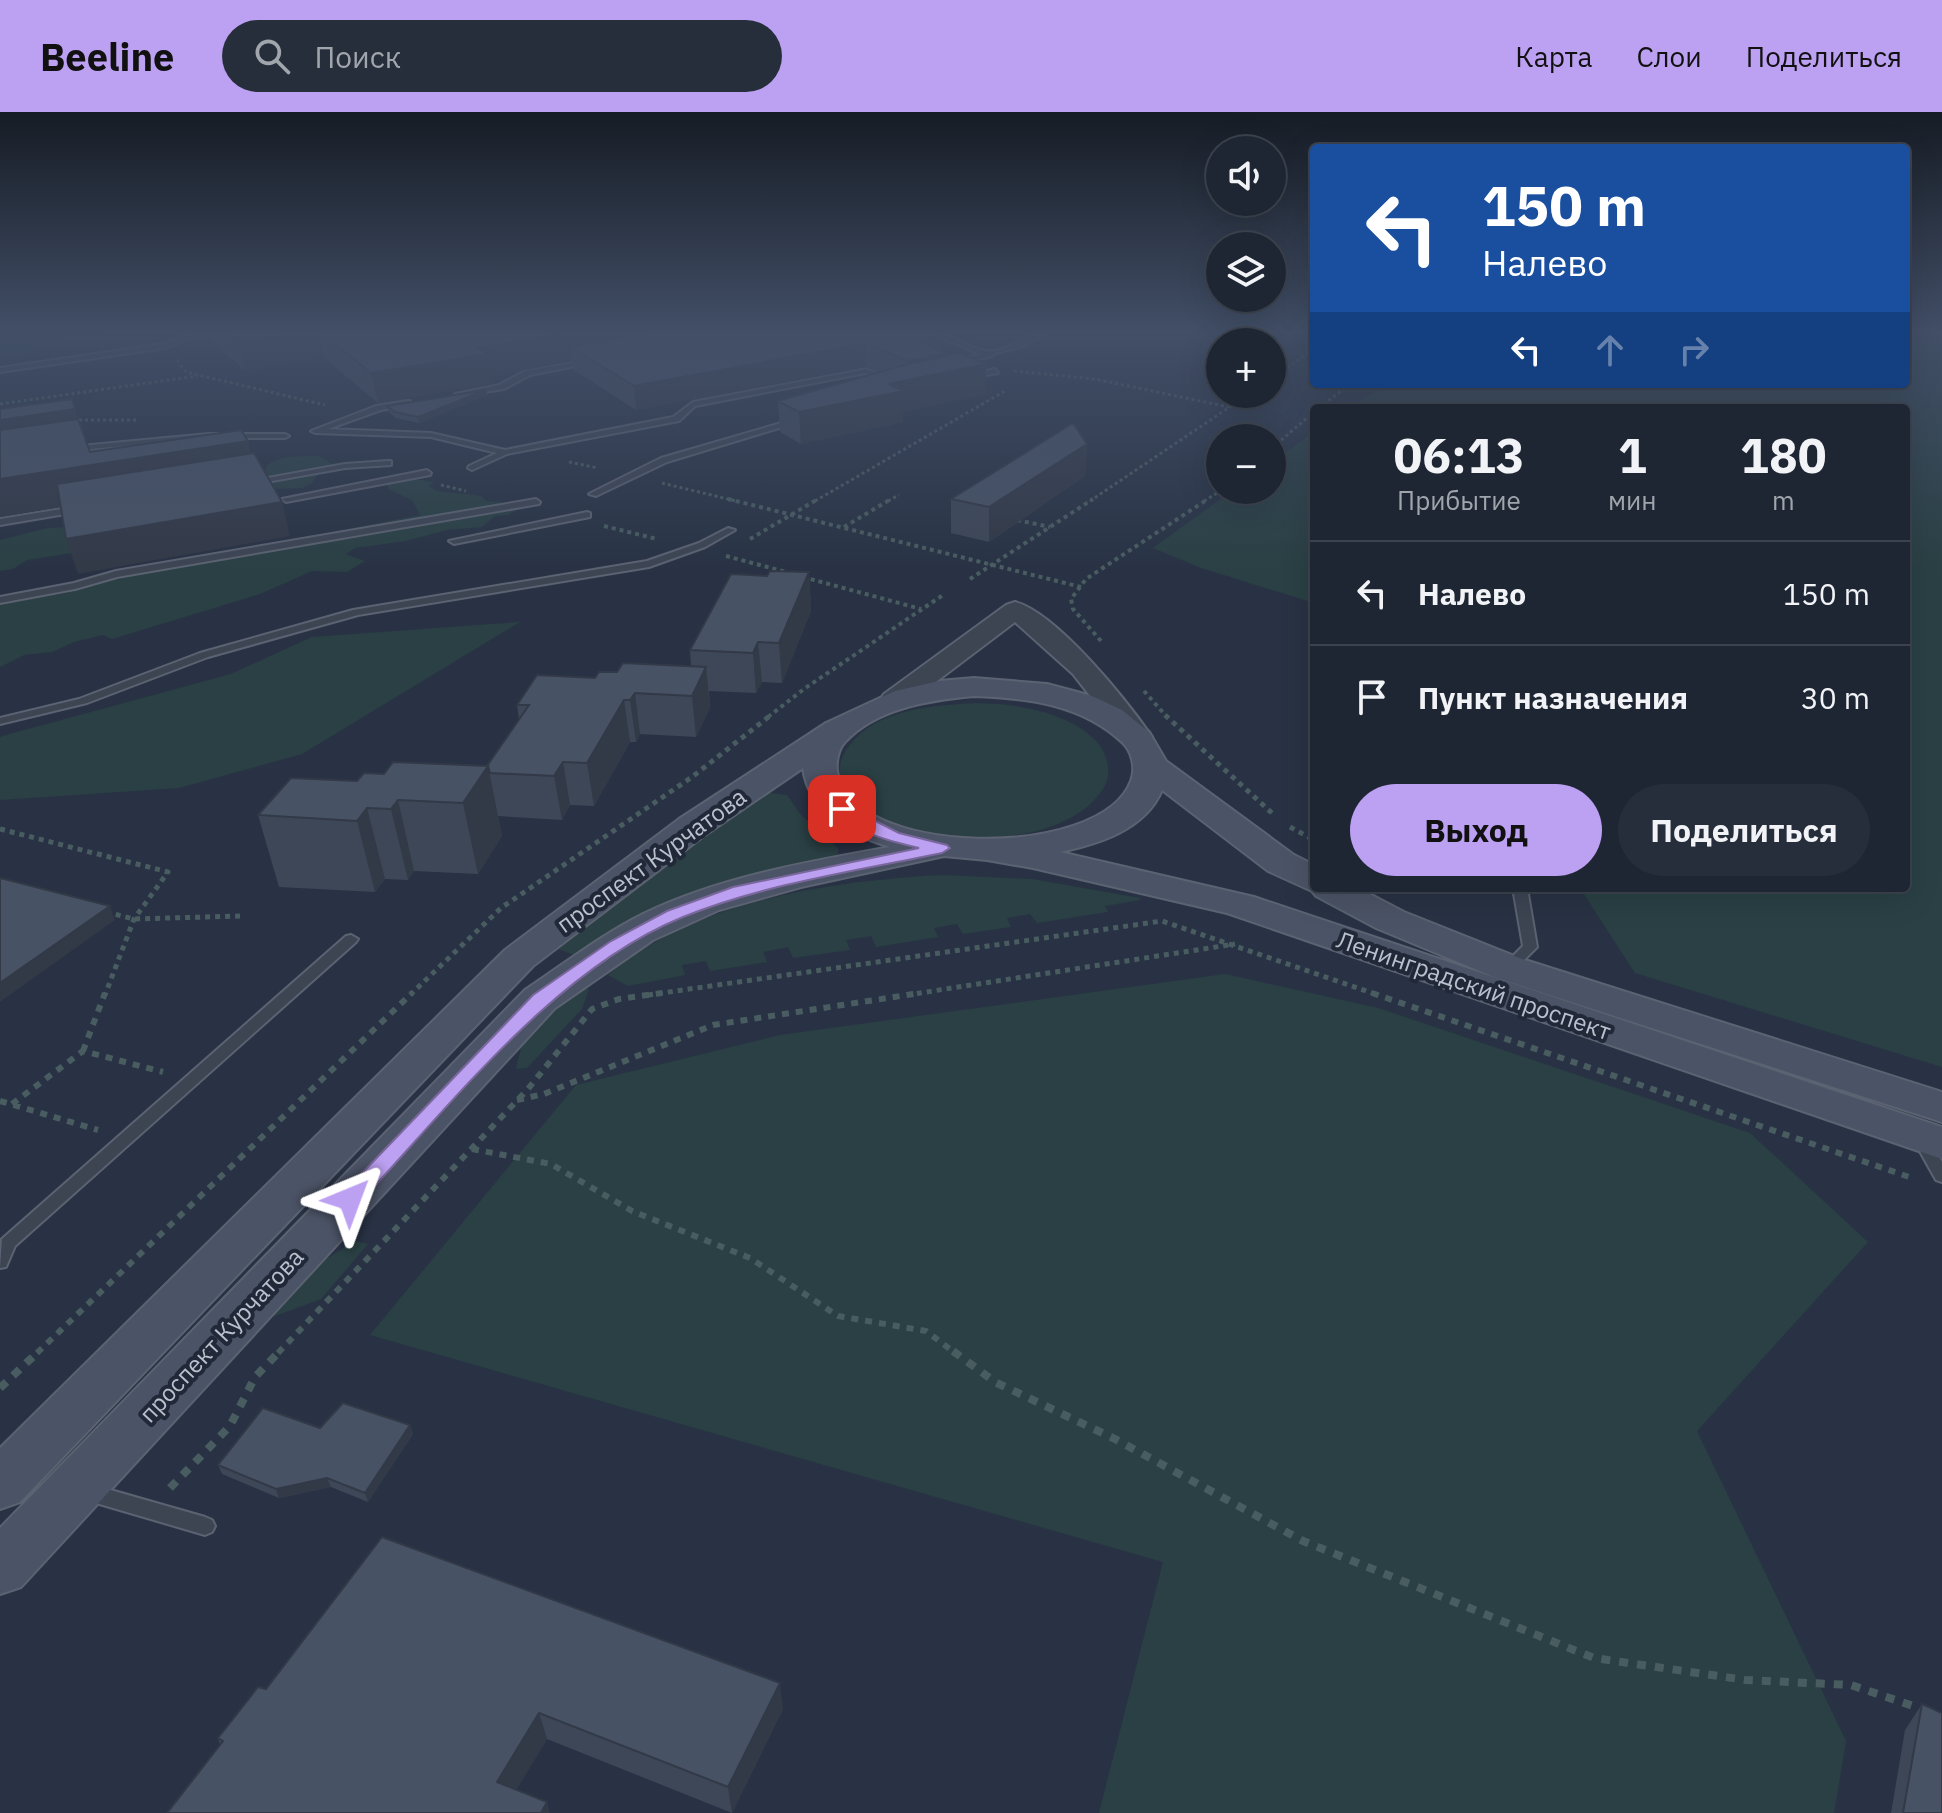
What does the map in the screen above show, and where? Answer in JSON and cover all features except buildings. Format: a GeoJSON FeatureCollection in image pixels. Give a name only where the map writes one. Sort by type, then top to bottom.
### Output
{"type":"FeatureCollection","features":[{"type":"Feature","properties":{"kind":"main road","name":"проспект Курчатова"},"geometry":{"type":"LineString","coordinates":[[0,1485],[519,958],[692,827],[840,728],[894,700],[937,690],[984,687],[1031,691],[1075,700],[1111,716],[1144,752]]}},
{"type":"Feature","properties":{"kind":"main road"},"geometry":{"type":"LineString","coordinates":[[840,728],[823,750],[819,774],[830,798],[855,820],[894,837],[942,848],[1000,851],[1042,846],[1081,836],[1112,823],[1135,805],[1148,786],[1144,752]]}},
{"type":"Feature","properties":{"kind":"main road"},"geometry":{"type":"LineString","coordinates":[[1144,752],[1281,863],[1310,878]]}},
{"type":"Feature","properties":{"kind":"main road","name":"проспект Курчатова"},"geometry":{"type":"LineString","coordinates":[[0,1568],[540,999],[618,945],[674,915],[739,891],[942,848]]}},
{"type":"Feature","properties":{"kind":"main road","name":"Ленинградский проспект"},"geometry":{"type":"LineString","coordinates":[[1000,851],[1223,900],[1934,1129]]}},
{"type":"Feature","properties":{"kind":"main road","name":"Ленинградский проспект"},"geometry":{"type":"LineString","coordinates":[[1337,892],[1390,920],[1508,968],[1934,1129]]}},
{"type":"Feature","properties":{"kind":"street"},"geometry":{"type":"LineString","coordinates":[[894,700],[1015,610],[1059,642],[1103,687],[1144,752]]}},
{"type":"Feature","properties":{"kind":"lane"},"geometry":{"type":"LineString","coordinates":[[366,412],[315,431],[431,435],[505,452]]}},
{"type":"Feature","properties":{"kind":"lane"},"geometry":{"type":"LineString","coordinates":[[472,468],[505,452],[676,419],[684,412]]}},
{"type":"Feature","properties":{"kind":"lane"},"geometry":{"type":"LineString","coordinates":[[593,494],[664,460],[801,420]]}},
{"type":"Feature","properties":{"kind":"lane"},"geometry":{"type":"LineString","coordinates":[[59,451],[208,436],[285,436]]}},
{"type":"Feature","properties":{"kind":"lane"},"geometry":{"type":"LineString","coordinates":[[235,484],[345,466],[388,463]]}},
{"type":"Feature","properties":{"kind":"lane"},"geometry":{"type":"LineString","coordinates":[[286,499],[427,473]]}},
{"type":"Feature","properties":{"kind":"lane"},"geometry":{"type":"LineString","coordinates":[[0,600],[75,586],[116,574],[536,502]]}},
{"type":"Feature","properties":{"kind":"lane"},"geometry":{"type":"LineString","coordinates":[[0,522],[94,507]]}},
{"type":"Feature","properties":{"kind":"lane"},"geometry":{"type":"LineString","coordinates":[[454,541],[587,515]]}},
{"type":"Feature","properties":{"kind":"lane"},"geometry":{"type":"LineString","coordinates":[[0,721],[83,701],[204,655],[357,612],[649,564],[702,545],[731,530]]}},
{"type":"Feature","properties":{"kind":"lane"},"geometry":{"type":"LineString","coordinates":[[1508,968],[1530,947],[1521,892]]}},
{"type":"Feature","properties":{"kind":"lane"},"geometry":{"type":"LineString","coordinates":[[0,1262],[8,1243],[351,939]]}},
{"type":"Feature","properties":{"kind":"lane"},"geometry":{"type":"LineString","coordinates":[[1934,1129],[1934,1179]]}},
{"type":"Feature","properties":{"kind":"lane"},"geometry":{"type":"LineString","coordinates":[[75,1489],[205,1526]]}},
{"type":"Feature","properties":{"kind":"path"},"geometry":{"type":"LineString","coordinates":[[354,412],[361,414]]}},
{"type":"Feature","properties":{"kind":"path"},"geometry":{"type":"LineString","coordinates":[[745,543],[967,412]]}},
{"type":"Feature","properties":{"kind":"path"},"geometry":{"type":"LineString","coordinates":[[970,579],[1222,412]]}},
{"type":"Feature","properties":{"kind":"path"},"geometry":{"type":"LineString","coordinates":[[1286,436],[1310,415]]}},
{"type":"Feature","properties":{"kind":"path"},"geometry":{"type":"LineString","coordinates":[[517,450],[995,563],[1081,587]]}},
{"type":"Feature","properties":{"kind":"path"},"geometry":{"type":"LineString","coordinates":[[844,527],[899,495]]}},
{"type":"Feature","properties":{"kind":"path"},"geometry":{"type":"LineString","coordinates":[[1104,645],[1073,609],[1071,599],[1086,579],[1206,500]]}},
{"type":"Feature","properties":{"kind":"path"},"geometry":{"type":"LineString","coordinates":[[1011,519],[1051,528]]}},
{"type":"Feature","properties":{"kind":"path"},"geometry":{"type":"LineString","coordinates":[[735,549],[726,556],[786,572]]}},
{"type":"Feature","properties":{"kind":"path"},"geometry":{"type":"LineString","coordinates":[[801,576],[922,609]]}},
{"type":"Feature","properties":{"kind":"path"},"geometry":{"type":"LineString","coordinates":[[1135,680],[1166,716],[1282,822],[1310,838]]}},
{"type":"Feature","properties":{"kind":"path"},"geometry":{"type":"LineString","coordinates":[[0,829],[168,872],[134,919],[83,1051],[12,1104]]}},
{"type":"Feature","properties":{"kind":"path"},"geometry":{"type":"LineString","coordinates":[[105,911],[134,919],[240,916]]}},
{"type":"Feature","properties":{"kind":"path"},"geometry":{"type":"LineString","coordinates":[[148,1510],[230,1426],[255,1377],[517,1100],[592,1009],[619,999],[1162,921],[1934,1179]]}},
{"type":"Feature","properties":{"kind":"path"},"geometry":{"type":"LineString","coordinates":[[517,1100],[544,1094],[713,1025],[1236,944]]}},
{"type":"Feature","properties":{"kind":"path"},"geometry":{"type":"LineString","coordinates":[[83,1051],[136,1065]]}},
{"type":"Feature","properties":{"kind":"path"},"geometry":{"type":"LineString","coordinates":[[0,1101],[69,1122]]}},
{"type":"Feature","properties":{"kind":"path"},"geometry":{"type":"LineString","coordinates":[[472,1149],[551,1164],[632,1211],[750,1258],[838,1316],[926,1331],[995,1382],[1115,1439],[1303,1541],[1594,1658],[1746,1680],[1851,1685],[1927,1711]]}},
{"type":"Feature","properties":{"kind":"green space"},"geometry":{"type":"Polygon","coordinates":[[[1910,412],[1942,412],[1942,1067],[1635,973],[1583,892],[1910,892],[1910,412]]]}},
{"type":"Feature","properties":{"kind":"green space"},"geometry":{"type":"Polygon","coordinates":[[[1310,435],[1310,602],[1201,568],[1153,548],[1214,504],[1286,504],[1286,452],[1310,435]]]}},
{"type":"Feature","properties":{"kind":"green space"},"geometry":{"type":"Polygon","coordinates":[[[319,456],[331,463],[329,471],[318,474],[312,483],[302,488],[273,489],[168,538],[27,560],[13,569],[0,571],[0,540],[48,528],[76,527],[264,482],[266,466],[272,462],[292,457],[319,456]]]}},
{"type":"Feature","properties":{"kind":"green space"},"geometry":{"type":"Polygon","coordinates":[[[415,479],[434,482],[429,486],[437,491],[481,496],[486,501],[506,503],[517,510],[508,515],[495,516],[482,527],[447,530],[406,541],[355,548],[346,554],[365,561],[347,572],[312,571],[260,594],[112,639],[103,635],[74,642],[52,652],[24,655],[0,667],[0,603],[67,593],[123,575],[256,552],[287,541],[420,515],[412,500],[388,489],[388,485],[415,479]]]}},
{"type":"Feature","properties":{"kind":"green space"},"geometry":{"type":"Polygon","coordinates":[[[520,622],[302,754],[179,788],[0,800],[0,737],[231,674],[312,637],[520,622]]]}},
{"type":"Feature","properties":{"kind":"green space"},"geometry":{"type":"Polygon","coordinates":[[[978,703],[1042,712],[1072,723],[1097,742],[1104,752],[1108,776],[1104,787],[1074,816],[1032,832],[982,838],[932,834],[887,821],[854,801],[840,776],[849,746],[861,733],[891,716],[908,711],[978,703]]]}},
{"type":"Feature","properties":{"kind":"green space"},"geometry":{"type":"Polygon","coordinates":[[[765,792],[787,795],[801,815],[838,848],[838,855],[599,941],[574,955],[553,947],[765,792]]]}},
{"type":"Feature","properties":{"kind":"green space"},"geometry":{"type":"Polygon","coordinates":[[[942,875],[1032,879],[1140,900],[1105,906],[1108,912],[1037,923],[1030,914],[1007,918],[1011,927],[963,934],[957,924],[934,928],[938,937],[876,947],[871,936],[846,940],[850,950],[793,958],[788,947],[763,952],[767,962],[710,971],[706,961],[682,965],[685,975],[628,986],[608,975],[643,949],[722,912],[811,890],[942,875]]]}},
{"type":"Feature","properties":{"kind":"green space"},"geometry":{"type":"Polygon","coordinates":[[[1225,974],[1378,1008],[1750,1133],[1868,1242],[1697,1431],[1846,1741],[1834,1813],[1099,1813],[1163,1562],[370,1335],[576,1085],[780,1035],[1225,974]]]}},
{"type":"Feature","properties":{"kind":"green space"},"geometry":{"type":"Polygon","coordinates":[[[575,988],[589,989],[582,1009],[527,1068],[516,1069],[524,1035],[575,988]]]}},
{"type":"Feature","properties":{"kind":"green space"},"geometry":{"type":"Polygon","coordinates":[[[355,1241],[368,1244],[321,1299],[256,1323],[283,1286],[355,1241]]]}},
{"type":"Feature","properties":{"kind":"route"},"geometry":{"type":"LineString","coordinates":[[350,1199],[540,999],[618,945],[674,915],[739,891],[942,848],[894,837],[855,820],[842,809]]}}]}
